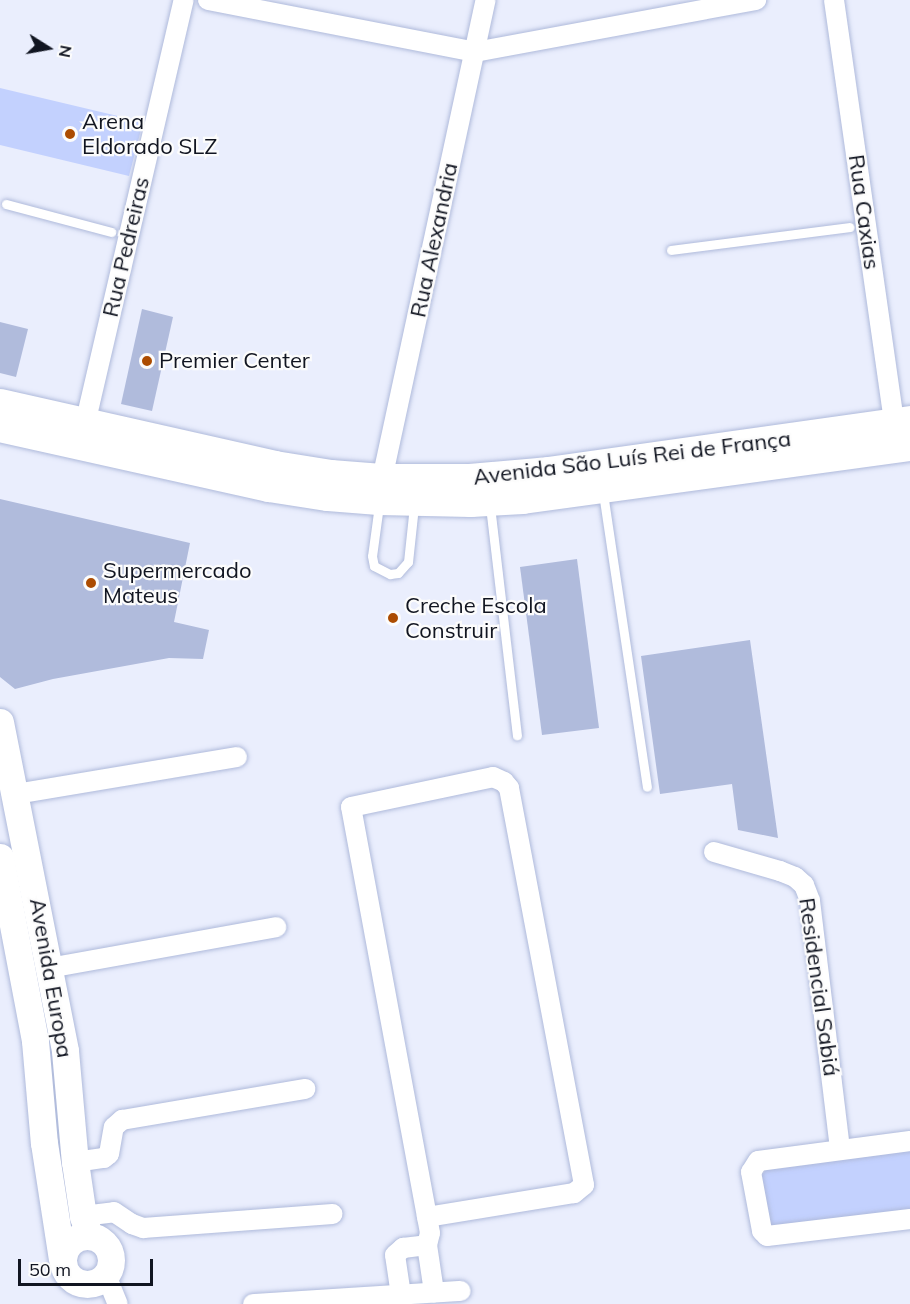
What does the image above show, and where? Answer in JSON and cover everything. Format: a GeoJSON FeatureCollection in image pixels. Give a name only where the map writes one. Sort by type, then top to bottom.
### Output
{"type":"FeatureCollection","features":[{"type":"Feature","properties":{"kind":"main road","name":"Avenida São Luís Rei de França"},"geometry":{"type":"LineString","coordinates":[[0,404],[275,466],[331,475],[415,501],[489,501],[603,488],[905,430]]}},
{"type":"Feature","properties":{"kind":"main road","name":"Avenida São Luís Rei de França"},"geometry":{"type":"LineString","coordinates":[[0,427],[240,481],[328,496],[905,430]]}},
{"type":"Feature","properties":{"kind":"street","name":"Rua Pedreiras"},"geometry":{"type":"LineString","coordinates":[[86,424],[120,235],[184,0]]}},
{"type":"Feature","properties":{"kind":"street"},"geometry":{"type":"LineString","coordinates":[[208,0],[475,52],[756,0]]}},
{"type":"Feature","properties":{"kind":"street","name":"Rua Alexandria"},"geometry":{"type":"LineString","coordinates":[[381,490],[486,0]]}},
{"type":"Feature","properties":{"kind":"street","name":"Rua Caxias"},"geometry":{"type":"LineString","coordinates":[[834,0],[858,226],[905,430]]}},
{"type":"Feature","properties":{"kind":"street","name":"Avenida Europa"},"geometry":{"type":"LineString","coordinates":[[0,722],[16,794],[67,1064],[75,1162],[86,1226]]}},
{"type":"Feature","properties":{"kind":"street"},"geometry":{"type":"LineString","coordinates":[[16,794],[237,757]]}},
{"type":"Feature","properties":{"kind":"street"},"geometry":{"type":"LineString","coordinates":[[427,1217],[574,1193],[584,1185],[509,788],[504,782],[494,777],[351,807],[427,1217],[430,1233],[427,1245],[434,1292]]}},
{"type":"Feature","properties":{"kind":"street","name":"Residencial Sabiá"},"geometry":{"type":"LineString","coordinates":[[714,852],[780,871],[795,877],[804,885],[810,901],[840,1149]]}},
{"type":"Feature","properties":{"kind":"street","name":"Avenida Europa"},"geometry":{"type":"LineString","coordinates":[[0,857],[36,1049],[44,1143],[69,1304]]}},
{"type":"Feature","properties":{"kind":"street"},"geometry":{"type":"LineString","coordinates":[[49,968],[276,927]]}},
{"type":"Feature","properties":{"kind":"street"},"geometry":{"type":"LineString","coordinates":[[75,1162],[104,1158],[109,1154],[114,1127],[122,1120],[305,1089]]}},
{"type":"Feature","properties":{"kind":"street"},"geometry":{"type":"LineString","coordinates":[[910,1141],[758,1161],[751,1172],[762,1231],[768,1236],[910,1219]]}},
{"type":"Feature","properties":{"kind":"street"},"geometry":{"type":"LineString","coordinates":[[118,1304],[92,1288],[72,1281],[62,1263],[68,1244],[81,1236],[86,1226],[114,1212],[132,1224],[143,1227],[332,1214]]}},
{"type":"Feature","properties":{"kind":"street"},"geometry":{"type":"LineString","coordinates":[[86,1226],[109,1250],[111,1259],[92,1288]]}},
{"type":"Feature","properties":{"kind":"street"},"geometry":{"type":"LineString","coordinates":[[401,1294],[395,1255],[403,1248],[427,1245]]}},
{"type":"Feature","properties":{"kind":"street"},"geometry":{"type":"LineString","coordinates":[[253,1304],[461,1291]]}},
{"type":"Feature","properties":{"kind":"lane"},"geometry":{"type":"LineString","coordinates":[[6,204],[120,235]]}},
{"type":"Feature","properties":{"kind":"lane"},"geometry":{"type":"LineString","coordinates":[[671,250],[858,226]]}},
{"type":"Feature","properties":{"kind":"lane"},"geometry":{"type":"LineString","coordinates":[[603,488],[647,787]]}},
{"type":"Feature","properties":{"kind":"lane"},"geometry":{"type":"LineString","coordinates":[[381,490],[372,556],[374,566],[390,574],[398,573],[408,562],[415,501]]}},
{"type":"Feature","properties":{"kind":"lane"},"geometry":{"type":"LineString","coordinates":[[489,501],[517,735]]}},
{"type":"Feature","properties":{"kind":"shaded area","name":"Arena Eldorado SLZ"},"geometry":{"type":"Polygon","coordinates":[[[0,88],[143,122],[129,176],[0,145],[0,88]]]}},
{"type":"Feature","properties":{"kind":"shaded area"},"geometry":{"type":"Polygon","coordinates":[[[910,1150],[910,1213],[770,1229],[761,1176],[767,1169],[910,1150]]]}},
{"type":"Feature","properties":{"kind":"building","name":"Premier Center"},"geometry":{"type":"Polygon","coordinates":[[[142,309],[173,317],[152,411],[121,404],[142,309]]]}},
{"type":"Feature","properties":{"kind":"building"},"geometry":{"type":"Polygon","coordinates":[[[0,322],[28,329],[16,377],[0,373],[0,322]]]}},
{"type":"Feature","properties":{"kind":"building","name":"Supermercado Mateus"},"geometry":{"type":"Polygon","coordinates":[[[0,499],[190,543],[174,622],[209,630],[203,659],[169,658],[53,679],[15,689],[0,677],[0,499]]]}},
{"type":"Feature","properties":{"kind":"building"},"geometry":{"type":"Polygon","coordinates":[[[577,559],[599,728],[542,735],[520,567],[577,559]]]}},
{"type":"Feature","properties":{"kind":"building"},"geometry":{"type":"Polygon","coordinates":[[[750,640],[778,838],[738,830],[732,784],[660,794],[641,656],[750,640]]]}},
{"type":"Feature","properties":{"kind":"place","name":"Arena Eldorado SLZ"},"geometry":{"type":"Point","coordinates":[70,134]}},
{"type":"Feature","properties":{"kind":"place","name":"Premier Center"},"geometry":{"type":"Point","coordinates":[147,361]}},
{"type":"Feature","properties":{"kind":"place","name":"Supermercado Mateus"},"geometry":{"type":"Point","coordinates":[91,583]}},
{"type":"Feature","properties":{"kind":"place","name":"Creche Escola Construir"},"geometry":{"type":"Point","coordinates":[393,618]}}]}
